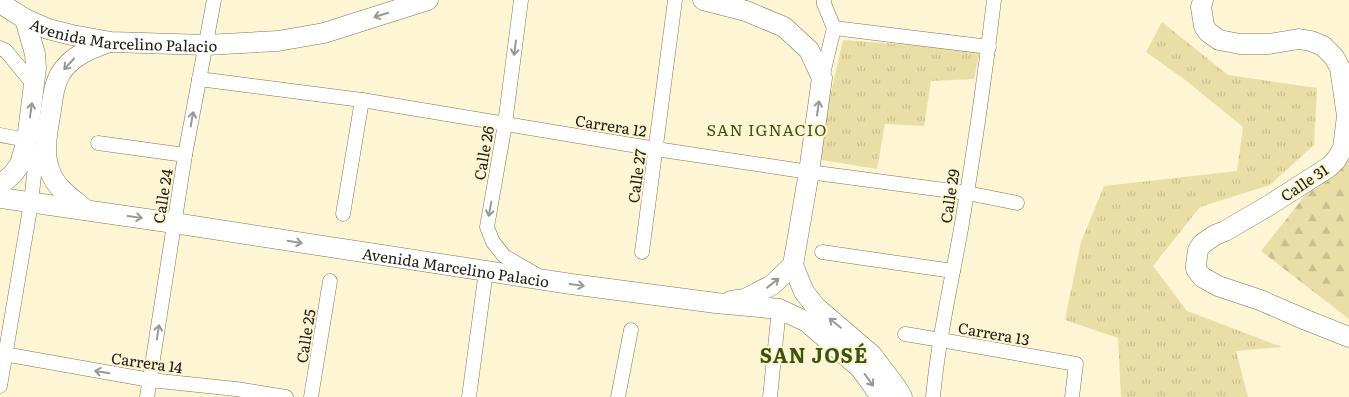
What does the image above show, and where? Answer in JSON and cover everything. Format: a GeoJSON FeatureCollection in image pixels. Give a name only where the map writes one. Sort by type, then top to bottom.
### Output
{"type":"FeatureCollection","features":[{"type":"Feature","properties":{"kind":"main road","name":"Avenida Marcelino Palacio"},"geometry":{"type":"LineString","coordinates":[[0,3],[25,20],[72,36],[111,42],[206,45],[278,42],[324,33],[428,0]]}},
{"type":"Feature","properties":{"kind":"main road"},"geometry":{"type":"LineString","coordinates":[[703,0],[742,5],[784,27],[809,50],[822,78],[809,172],[793,265],[804,292],[816,307],[872,355],[902,397]]}},
{"type":"Feature","properties":{"kind":"main road","name":"Calle 31"},"geometry":{"type":"LineString","coordinates":[[1203,0],[1201,7],[1204,26],[1208,32],[1219,40],[1240,44],[1269,44],[1298,39],[1312,41],[1323,46],[1334,57],[1340,68],[1347,116],[1343,148],[1336,160],[1329,167],[1268,206],[1225,231],[1214,235],[1202,244],[1198,250],[1196,269],[1202,277],[1218,286],[1260,300],[1349,337]]}},
{"type":"Feature","properties":{"kind":"main road"},"geometry":{"type":"LineString","coordinates":[[0,185],[13,174],[20,164],[27,140],[36,68],[35,54],[25,20]]}},
{"type":"Feature","properties":{"kind":"main road"},"geometry":{"type":"LineString","coordinates":[[86,210],[64,192],[56,182],[50,171],[46,154],[46,139],[55,87],[67,65],[77,56],[90,49],[111,42]]}},
{"type":"Feature","properties":{"kind":"main road","name":"Avenida Marcelino Palacio"},"geometry":{"type":"LineString","coordinates":[[0,198],[550,281],[716,303],[779,309],[808,322],[815,328],[860,368],[881,397]]}},
{"type":"Feature","properties":{"kind":"main road"},"geometry":{"type":"LineString","coordinates":[[716,303],[746,298],[772,285],[793,265]]}},
{"type":"Feature","properties":{"kind":"street","name":"Calle 24"},"geometry":{"type":"LineString","coordinates":[[148,397],[185,155],[214,0]]}},
{"type":"Feature","properties":{"kind":"street","name":"Calle 26"},"geometry":{"type":"LineString","coordinates":[[521,0],[505,124],[487,227],[493,242],[504,256],[550,281]]}},
{"type":"Feature","properties":{"kind":"street","name":"Calle 27"},"geometry":{"type":"LineString","coordinates":[[642,252],[675,0]]}},
{"type":"Feature","properties":{"kind":"street"},"geometry":{"type":"LineString","coordinates":[[822,78],[834,28],[824,0]]}},
{"type":"Feature","properties":{"kind":"street","name":"Calle 29"},"geometry":{"type":"LineString","coordinates":[[934,397],[941,340],[967,193],[994,0]]}},
{"type":"Feature","properties":{"kind":"street"},"geometry":{"type":"LineString","coordinates":[[834,28],[989,46]]}},
{"type":"Feature","properties":{"kind":"street"},"geometry":{"type":"LineString","coordinates":[[0,48],[6,51],[34,85]]}},
{"type":"Feature","properties":{"kind":"street","name":"Carrera 12"},"geometry":{"type":"LineString","coordinates":[[199,79],[362,100],[656,149],[967,193],[1018,203]]}},
{"type":"Feature","properties":{"kind":"street"},"geometry":{"type":"LineString","coordinates":[[342,214],[362,100]]}},
{"type":"Feature","properties":{"kind":"street"},"geometry":{"type":"LineString","coordinates":[[0,135],[27,140],[35,166],[0,386]]}},
{"type":"Feature","properties":{"kind":"street"},"geometry":{"type":"LineString","coordinates":[[98,143],[185,155]]}},
{"type":"Feature","properties":{"kind":"street"},"geometry":{"type":"LineString","coordinates":[[822,252],[953,270]]}},
{"type":"Feature","properties":{"kind":"street"},"geometry":{"type":"LineString","coordinates":[[469,397],[486,271]]}},
{"type":"Feature","properties":{"kind":"street","name":"Calle 25"},"geometry":{"type":"LineString","coordinates":[[311,397],[330,281]]}},
{"type":"Feature","properties":{"kind":"street"},"geometry":{"type":"LineString","coordinates":[[770,397],[779,309]]}},
{"type":"Feature","properties":{"kind":"street"},"geometry":{"type":"LineString","coordinates":[[618,397],[630,330]]}},
{"type":"Feature","properties":{"kind":"street","name":"Carrera 13"},"geometry":{"type":"LineString","coordinates":[[905,334],[1076,364],[1072,397]]}},
{"type":"Feature","properties":{"kind":"street","name":"Carrera 14"},"geometry":{"type":"LineString","coordinates":[[4,354],[150,380],[236,393],[286,397]]}},
{"type":"Feature","properties":{"kind":"green space"},"geometry":{"type":"Polygon","coordinates":[[[1162,22],[1228,75],[1317,88],[1314,145],[1270,185],[1200,207],[1153,266],[1187,311],[1282,347],[1236,351],[1248,397],[1121,397],[1118,338],[1065,320],[1081,242],[1104,186],[1237,171],[1243,127],[1184,79],[1146,52],[1162,22]]]}},
{"type":"Feature","properties":{"kind":"green space"},"geometry":{"type":"Polygon","coordinates":[[[843,40],[980,50],[974,79],[931,81],[924,126],[885,124],[877,169],[816,159],[843,40]]]}},
{"type":"Feature","properties":{"kind":"green space"},"geometry":{"type":"Polygon","coordinates":[[[1349,140],[1349,319],[1261,251],[1349,140]]]}},
{"type":"Feature","properties":{"kind":"district","name":"SAN IGNACIO"},"geometry":{"type":"Point","coordinates":[767,129]}},
{"type":"Feature","properties":{"kind":"district","name":"SAN JOSÉ"},"geometry":{"type":"Point","coordinates":[814,354]}}]}
